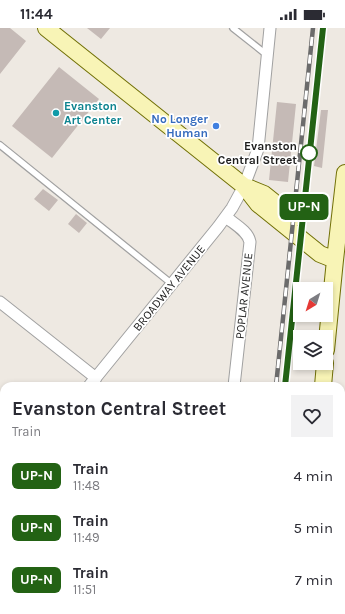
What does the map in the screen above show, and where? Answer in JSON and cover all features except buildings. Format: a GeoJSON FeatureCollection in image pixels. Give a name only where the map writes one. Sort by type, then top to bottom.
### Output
{"type":"FeatureCollection","features":[{"type":"Feature","properties":{"kind":"main road"},"geometry":{"type":"LineString","coordinates":[[46,28],[244,186],[264,194],[322,242],[340,264]]}},
{"type":"Feature","properties":{"kind":"main road"},"geometry":{"type":"LineString","coordinates":[[329,330],[340,264],[345,172]]}},
{"type":"Feature","properties":{"kind":"main road"},"geometry":{"type":"LineString","coordinates":[[323,382],[324,370]]}},
{"type":"Feature","properties":{"kind":"street"},"geometry":{"type":"LineString","coordinates":[[244,186],[258,149],[266,55],[270,28]]}},
{"type":"Feature","properties":{"kind":"street","name":"BROADWAY AVENUE"},"geometry":{"type":"LineString","coordinates":[[93,382],[226,217],[244,186]]}},
{"type":"Feature","properties":{"kind":"street","name":"POPLAR AVENUE"},"geometry":{"type":"LineString","coordinates":[[226,217],[245,232],[249,237],[250,242],[234,382]]}},
{"type":"Feature","properties":{"kind":"street"},"geometry":{"type":"LineString","coordinates":[[0,302],[93,382]]}},
{"type":"Feature","properties":{"kind":"lane"},"geometry":{"type":"LineString","coordinates":[[233,28],[266,55]]}},
{"type":"Feature","properties":{"kind":"lane"},"geometry":{"type":"LineString","coordinates":[[0,146],[172,284]]}},
{"type":"Feature","properties":{"kind":"railway"},"geometry":{"type":"LineString","coordinates":[[276,382],[313,28]]}},
{"type":"Feature","properties":{"kind":"railway"},"geometry":{"type":"LineString","coordinates":[[285,382],[323,28]]}},
{"type":"Feature","properties":{"kind":"train","name":"UP-N"},"geometry":{"type":"LineString","coordinates":[[285,382],[323,28]]}},
{"type":"Feature","properties":{"kind":"place","name":"Evanston Art Center"},"geometry":{"type":"Point","coordinates":[56,113]}},
{"type":"Feature","properties":{"kind":"place","name":"No Longer Human"},"geometry":{"type":"Point","coordinates":[216,126]}},
{"type":"Feature","properties":{"kind":"place","name":"Evanston Central Street"},"geometry":{"type":"Point","coordinates":[309,153]}}]}
